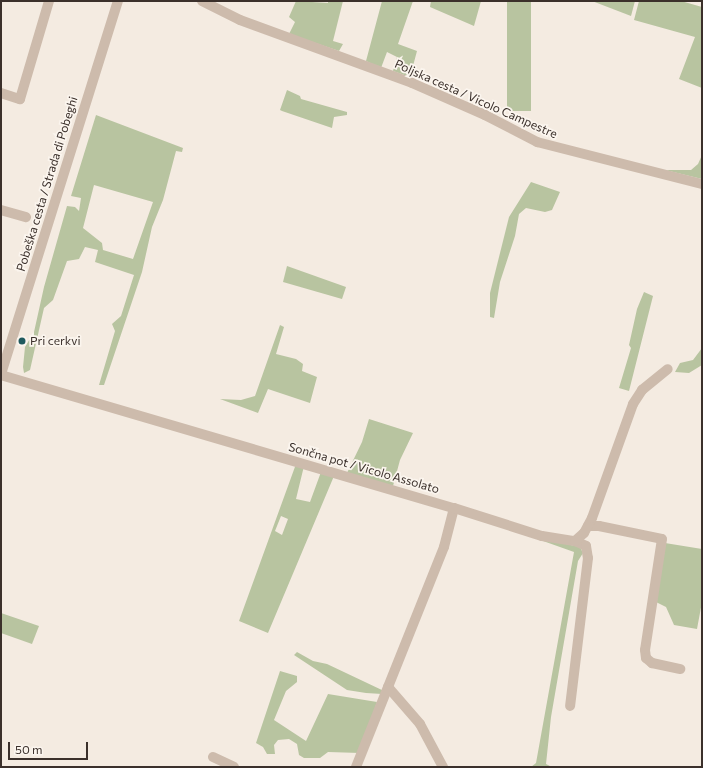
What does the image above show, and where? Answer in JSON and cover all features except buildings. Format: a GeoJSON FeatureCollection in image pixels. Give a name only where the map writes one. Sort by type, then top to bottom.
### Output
{"type":"FeatureCollection","features":[{"type":"Feature","properties":{"kind":"street"},"geometry":{"type":"LineString","coordinates":[[1,93],[20,99],[49,1]]}},
{"type":"Feature","properties":{"kind":"street","name":"Pobeška cesta / Strada di Pobeghi"},"geometry":{"type":"LineString","coordinates":[[1,375],[118,1]]}},
{"type":"Feature","properties":{"kind":"street","name":"Poljska cesta / Vicolo Campestre"},"geometry":{"type":"LineString","coordinates":[[202,1],[259,27],[412,83],[485,115],[537,142],[702,184]]}},
{"type":"Feature","properties":{"kind":"street"},"geometry":{"type":"LineString","coordinates":[[1,210],[26,217]]}},
{"type":"Feature","properties":{"kind":"street"},"geometry":{"type":"LineString","coordinates":[[575,541],[580,538],[588,526],[634,404],[642,390],[668,370]]}},
{"type":"Feature","properties":{"kind":"street","name":"Sončna pot / Vicolo Assolato"},"geometry":{"type":"LineString","coordinates":[[1,375],[454,508],[542,536],[575,541]]}},
{"type":"Feature","properties":{"kind":"street"},"geometry":{"type":"LineString","coordinates":[[356,767],[444,547],[454,508]]}},
{"type":"Feature","properties":{"kind":"street"},"geometry":{"type":"LineString","coordinates":[[588,526],[599,526],[662,539],[645,650],[646,658],[652,663],[680,668]]}},
{"type":"Feature","properties":{"kind":"street"},"geometry":{"type":"LineString","coordinates":[[570,706],[588,558],[586,546],[575,541]]}},
{"type":"Feature","properties":{"kind":"street"},"geometry":{"type":"LineString","coordinates":[[388,687],[420,724],[443,767]]}},
{"type":"Feature","properties":{"kind":"street"},"geometry":{"type":"LineString","coordinates":[[213,756],[234,767]]}},
{"type":"Feature","properties":{"kind":"green space"},"geometry":{"type":"Polygon","coordinates":[[[296,1],[328,3],[328,1],[343,1],[333,41],[343,44],[339,51],[289,34],[295,22],[289,17],[296,1]]]}},
{"type":"Feature","properties":{"kind":"green space"},"geometry":{"type":"Polygon","coordinates":[[[382,1],[413,1],[398,44],[417,51],[410,77],[393,71],[397,57],[387,52],[381,68],[366,61],[382,1]]]}},
{"type":"Feature","properties":{"kind":"green space"},"geometry":{"type":"Polygon","coordinates":[[[431,1],[481,1],[474,26],[430,7],[431,1]]]}},
{"type":"Feature","properties":{"kind":"green space"},"geometry":{"type":"Polygon","coordinates":[[[507,1],[531,1],[531,111],[507,111],[507,1]]]}},
{"type":"Feature","properties":{"kind":"green space"},"geometry":{"type":"Polygon","coordinates":[[[592,1],[635,1],[631,16],[592,1]]]}},
{"type":"Feature","properties":{"kind":"green space"},"geometry":{"type":"Polygon","coordinates":[[[639,1],[681,1],[702,7],[702,88],[679,79],[695,37],[634,20],[639,1]]]}},
{"type":"Feature","properties":{"kind":"green space"},"geometry":{"type":"Polygon","coordinates":[[[287,90],[300,96],[301,99],[347,112],[347,115],[334,117],[332,128],[282,111],[280,110],[287,90]]]}},
{"type":"Feature","properties":{"kind":"green space"},"geometry":{"type":"Polygon","coordinates":[[[96,115],[183,148],[182,152],[176,151],[163,200],[152,227],[142,272],[104,385],[99,385],[115,331],[112,324],[121,316],[134,275],[95,262],[98,250],[85,247],[79,259],[67,261],[53,300],[44,308],[30,370],[24,373],[23,367],[25,347],[34,332],[44,287],[67,206],[75,207],[79,211],[81,198],[71,196],[96,115]],[[94,185],[83,228],[102,243],[103,250],[133,259],[153,202],[94,185]]]}},
{"type":"Feature","properties":{"kind":"green space"},"geometry":{"type":"Polygon","coordinates":[[[702,155],[702,179],[665,170],[691,170],[698,164],[702,155]]]}},
{"type":"Feature","properties":{"kind":"green space"},"geometry":{"type":"Polygon","coordinates":[[[531,182],[560,192],[552,210],[545,212],[526,208],[519,214],[515,236],[500,282],[494,318],[490,317],[490,293],[509,217],[531,182]]]}},
{"type":"Feature","properties":{"kind":"green space"},"geometry":{"type":"Polygon","coordinates":[[[287,266],[346,287],[342,299],[283,282],[287,266]]]}},
{"type":"Feature","properties":{"kind":"green space"},"geometry":{"type":"Polygon","coordinates":[[[644,292],[653,296],[629,391],[619,388],[631,348],[629,345],[637,309],[644,292]]]}},
{"type":"Feature","properties":{"kind":"green space"},"geometry":{"type":"Polygon","coordinates":[[[280,325],[284,327],[276,354],[296,359],[303,364],[302,371],[317,377],[310,403],[268,389],[258,413],[220,399],[241,400],[255,396],[280,325]]]}},
{"type":"Feature","properties":{"kind":"green space"},"geometry":{"type":"Polygon","coordinates":[[[702,348],[702,365],[689,373],[675,372],[680,363],[693,360],[702,348]]]}},
{"type":"Feature","properties":{"kind":"green space"},"geometry":{"type":"Polygon","coordinates":[[[369,419],[413,433],[400,460],[393,486],[347,473],[362,442],[369,419]]]}},
{"type":"Feature","properties":{"kind":"green space"},"geometry":{"type":"Polygon","coordinates":[[[296,464],[304,466],[296,499],[310,502],[321,472],[334,476],[268,633],[239,621],[296,464]],[[281,516],[275,531],[282,535],[288,519],[281,516]]]}},
{"type":"Feature","properties":{"kind":"green space"},"geometry":{"type":"Polygon","coordinates":[[[529,536],[580,547],[583,553],[578,561],[551,717],[546,764],[552,767],[531,767],[536,763],[574,552],[529,536]]]}},
{"type":"Feature","properties":{"kind":"green space"},"geometry":{"type":"Polygon","coordinates":[[[665,543],[702,549],[702,602],[697,629],[674,625],[666,607],[654,601],[665,543]]]}},
{"type":"Feature","properties":{"kind":"green space"},"geometry":{"type":"Polygon","coordinates":[[[1,613],[39,626],[32,644],[1,633],[1,613]]]}},
{"type":"Feature","properties":{"kind":"green space"},"geometry":{"type":"Polygon","coordinates":[[[297,652],[313,661],[327,664],[384,691],[382,694],[347,690],[294,655],[297,652]]]}},
{"type":"Feature","properties":{"kind":"green space"},"geometry":{"type":"Polygon","coordinates":[[[280,671],[297,676],[297,682],[286,691],[274,720],[306,741],[328,694],[377,702],[360,753],[328,752],[320,758],[304,758],[299,755],[297,744],[289,739],[278,740],[274,745],[275,754],[267,754],[263,747],[256,743],[280,671]]]}},
{"type":"Feature","properties":{"kind":"place","name":"Pri cerkvi"},"geometry":{"type":"Point","coordinates":[22,341]}}]}
